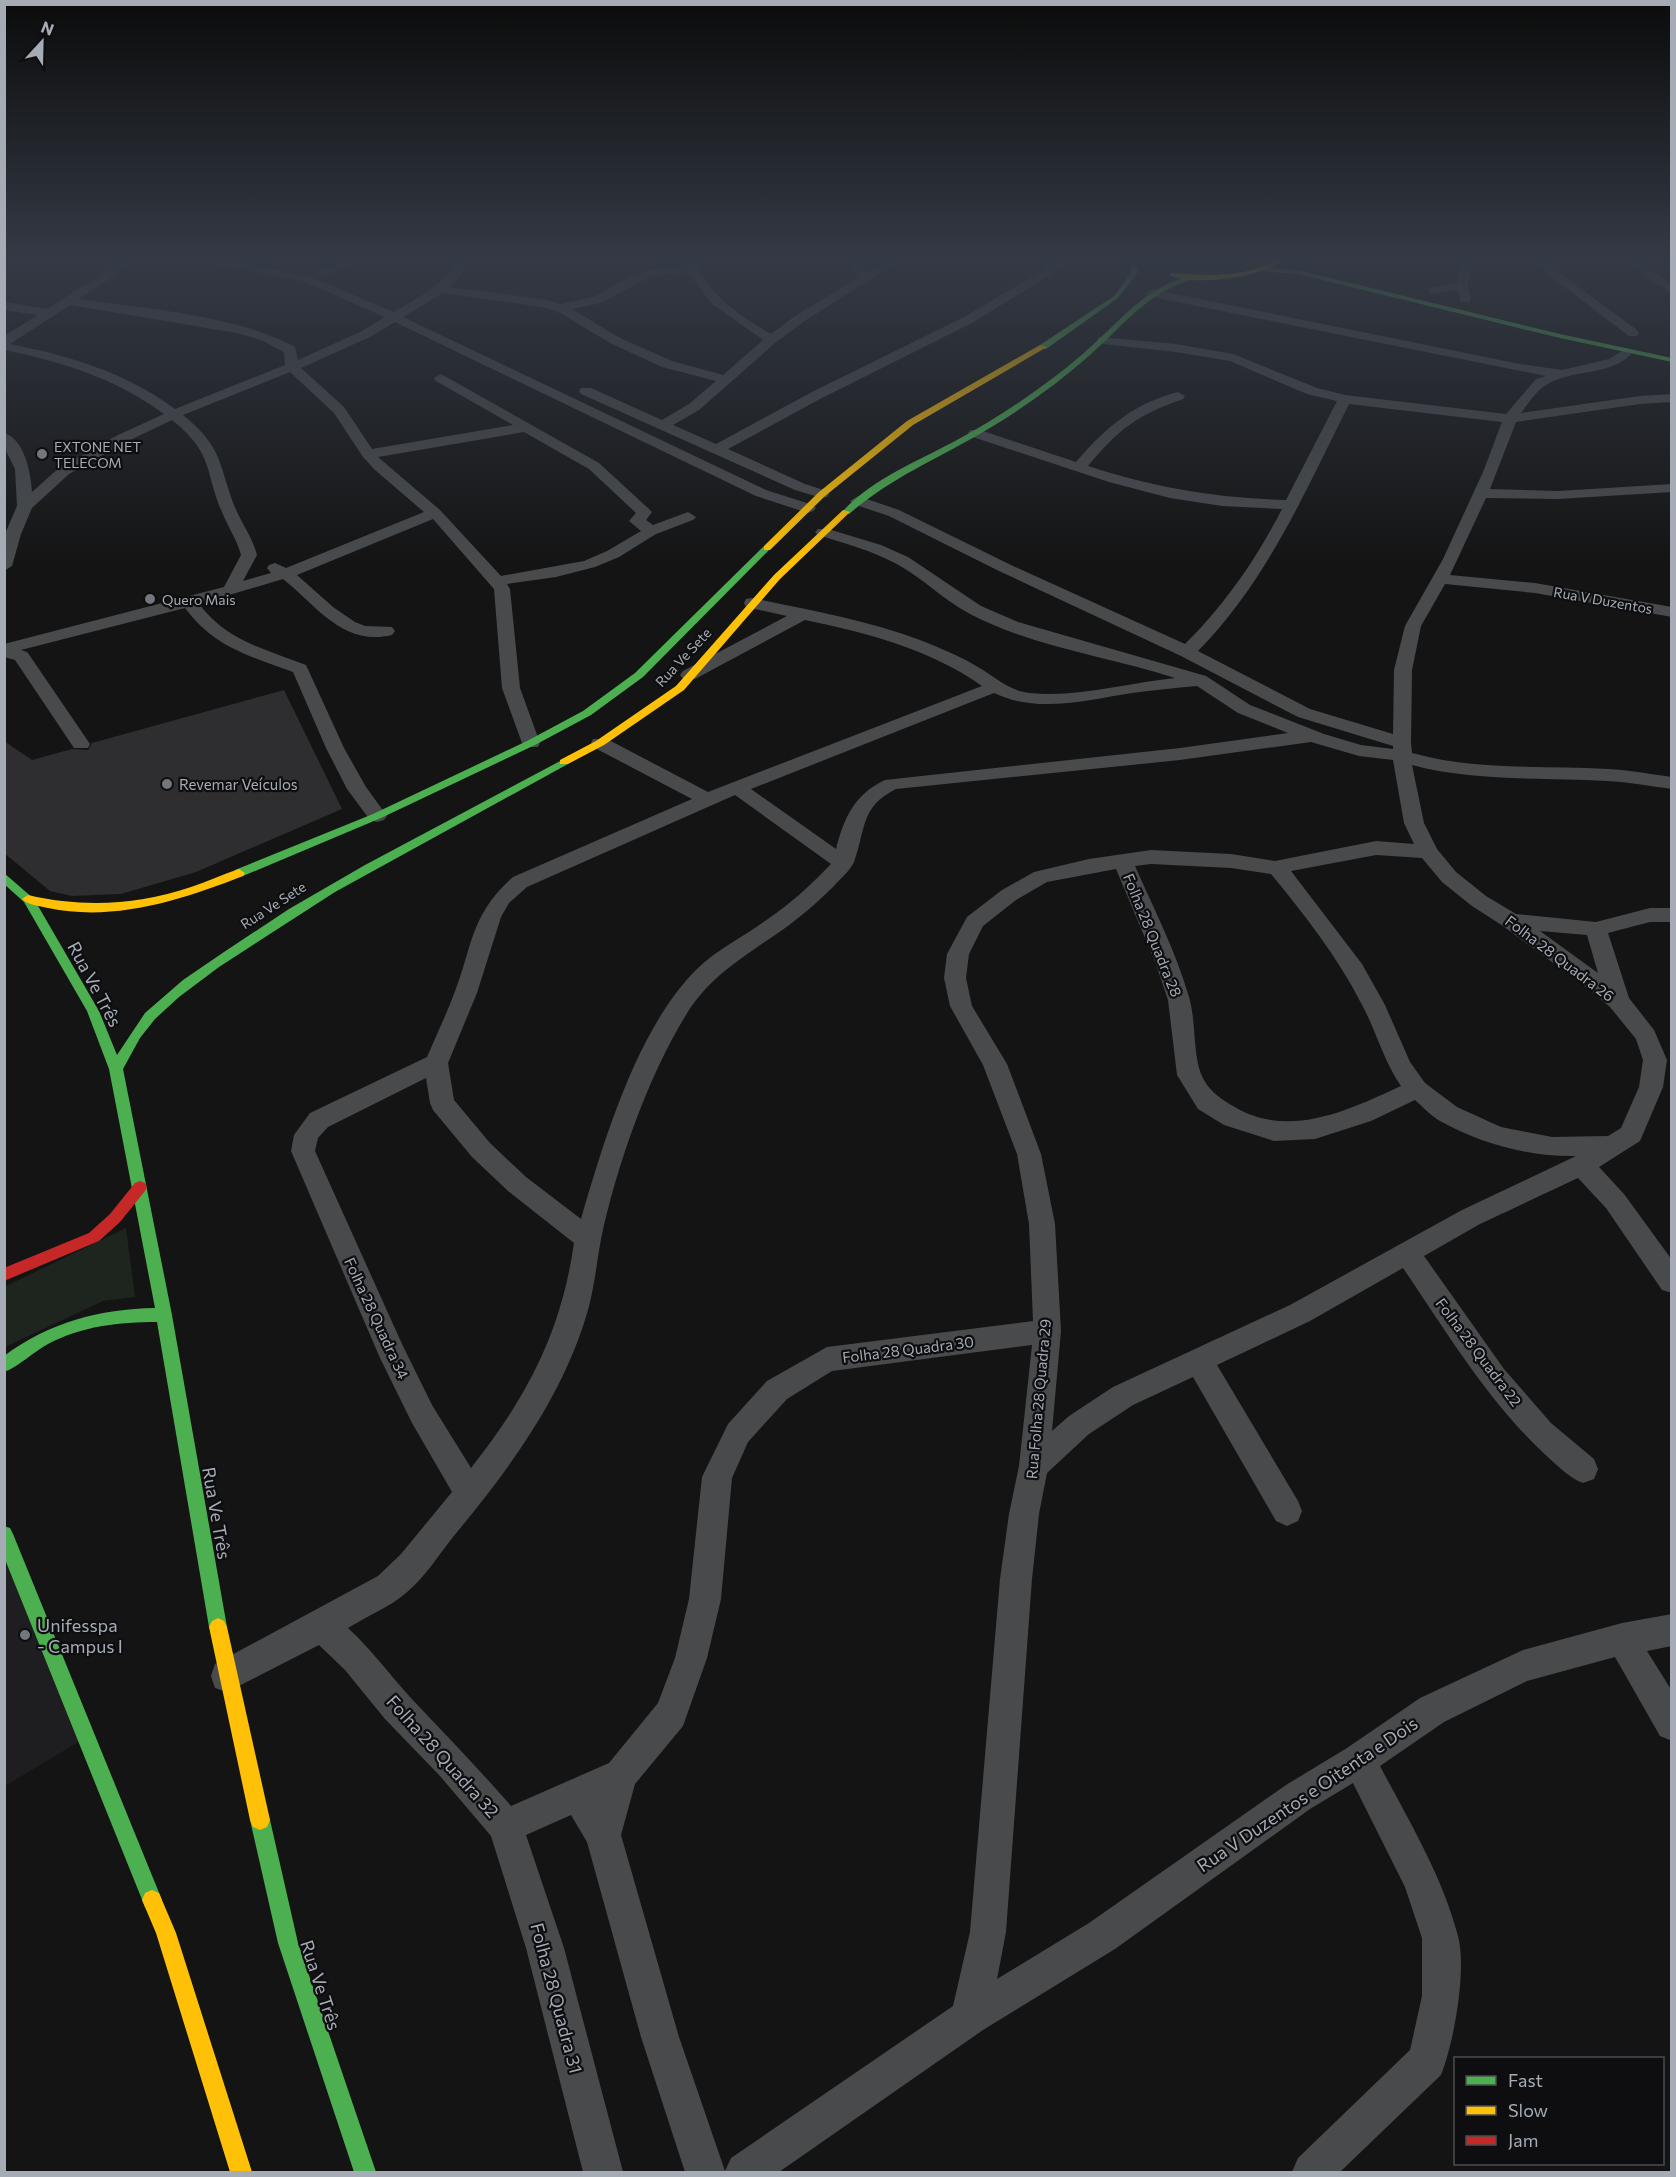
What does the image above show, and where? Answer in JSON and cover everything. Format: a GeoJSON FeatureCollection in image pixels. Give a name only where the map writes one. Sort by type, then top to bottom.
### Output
{"type":"FeatureCollection","features":[{"type":"Feature","properties":{"kind":"main road","name":"Rua Ve Sete"},"geometry":{"type":"LineString","coordinates":[[28,899],[80,907],[122,908],[164,901],[199,890],[377,816],[531,743],[587,713],[639,675],[822,494],[897,431],[1023,361]]}},
{"type":"Feature","properties":{"kind":"main road","name":"Rua Ve Sete"},"geometry":{"type":"LineString","coordinates":[[116,1069],[132,1040],[149,1017],[181,988],[312,899],[600,743],[658,705],[685,681],[753,603],[858,501],[970,429],[1003,415],[1051,384],[1079,361]]}},
{"type":"Feature","properties":{"kind":"main road"},"geometry":{"type":"LineString","coordinates":[[952,399],[965,406]]}},
{"type":"Feature","properties":{"kind":"main road"},"geometry":{"type":"LineString","coordinates":[[926,413],[948,418]]}},
{"type":"Feature","properties":{"kind":"main road"},"geometry":{"type":"LineString","coordinates":[[987,413],[1003,415]]}},
{"type":"Feature","properties":{"kind":"main road"},"geometry":{"type":"LineString","coordinates":[[639,675],[661,680],[685,681]]}},
{"type":"Feature","properties":{"kind":"main road"},"geometry":{"type":"LineString","coordinates":[[351,840],[359,824]]}},
{"type":"Feature","properties":{"kind":"main road"},"geometry":{"type":"LineString","coordinates":[[361,853],[385,859]]}},
{"type":"Feature","properties":{"kind":"main road","name":"Rua Ve Três"},"geometry":{"type":"LineString","coordinates":[[4,877],[28,899],[93,1011],[116,1069],[164,1315],[227,1676],[288,1943],[365,2172]]}},
{"type":"Feature","properties":{"kind":"main road"},"geometry":{"type":"LineString","coordinates":[[4,1275],[94,1237],[115,1218],[140,1187]]}},
{"type":"Feature","properties":{"kind":"main road"},"geometry":{"type":"LineString","coordinates":[[4,1365],[35,1343],[77,1323],[118,1314],[164,1315]]}},
{"type":"Feature","properties":{"kind":"main road"},"geometry":{"type":"LineString","coordinates":[[4,1534],[166,1933],[241,2172]]}},
{"type":"Feature","properties":{"kind":"street"},"geometry":{"type":"LineString","coordinates":[[65,361],[100,370],[150,396],[174,414],[206,445],[228,508],[242,532],[249,555],[230,591]]}},
{"type":"Feature","properties":{"kind":"street"},"geometry":{"type":"LineString","coordinates":[[291,361],[292,367],[339,410],[368,454],[380,467],[435,513],[497,581],[502,589],[511,688],[531,743]]}},
{"type":"Feature","properties":{"kind":"street"},"geometry":{"type":"LineString","coordinates":[[25,506],[64,471],[112,444],[174,414],[307,361]]}},
{"type":"Feature","properties":{"kind":"street"},"geometry":{"type":"LineString","coordinates":[[485,361],[761,493],[808,508]]}},
{"type":"Feature","properties":{"kind":"street"},"geometry":{"type":"LineString","coordinates":[[659,361],[724,379]]}},
{"type":"Feature","properties":{"kind":"street"},"geometry":{"type":"LineString","coordinates":[[662,426],[694,407],[746,361]]}},
{"type":"Feature","properties":{"kind":"street"},"geometry":{"type":"LineString","coordinates":[[716,450],[886,361]]}},
{"type":"Feature","properties":{"kind":"street"},"geometry":{"type":"LineString","coordinates":[[1239,361],[1312,391],[1345,399],[1420,410],[1510,419],[1640,399],[1671,398]]}},
{"type":"Feature","properties":{"kind":"street"},"geometry":{"type":"LineString","coordinates":[[1484,361],[1563,374]]}},
{"type":"Feature","properties":{"kind":"street"},"geometry":{"type":"LineString","coordinates":[[1520,368],[1541,382],[1615,361]]}},
{"type":"Feature","properties":{"kind":"street"},"geometry":{"type":"LineString","coordinates":[[441,378],[594,466],[644,512],[655,513],[670,523]]}},
{"type":"Feature","properties":{"kind":"street","name":"Folha 28 Quadra 26"},"geometry":{"type":"LineString","coordinates":[[1034,1466],[1079,1425],[1123,1396],[1300,1313],[1471,1217],[1582,1165],[1631,1134],[1651,1087],[1655,1060],[1646,1035],[1618,1001],[1449,877],[1428,852],[1414,822],[1402,749],[1403,670],[1413,626],[1440,579],[1462,562],[1480,493],[1502,476],[1510,419],[1541,382]]}},
{"type":"Feature","properties":{"kind":"street"},"geometry":{"type":"LineString","coordinates":[[578,387],[800,487],[822,494]]}},
{"type":"Feature","properties":{"kind":"street"},"geometry":{"type":"LineString","coordinates":[[150,396],[201,403]]}},
{"type":"Feature","properties":{"kind":"street"},"geometry":{"type":"LineString","coordinates":[[1080,467],[1112,429],[1125,418],[1144,407],[1178,396]]}},
{"type":"Feature","properties":{"kind":"street"},"geometry":{"type":"LineString","coordinates":[[1187,652],[1208,631],[1271,545],[1345,399]]}},
{"type":"Feature","properties":{"kind":"street"},"geometry":{"type":"LineString","coordinates":[[368,454],[527,427]]}},
{"type":"Feature","properties":{"kind":"street"},"geometry":{"type":"LineString","coordinates":[[970,429],[1144,487],[1199,500],[1291,505]]}},
{"type":"Feature","properties":{"kind":"street"},"geometry":{"type":"LineString","coordinates":[[4,437],[35,467],[64,471]]}},
{"type":"Feature","properties":{"kind":"street"},"geometry":{"type":"LineString","coordinates":[[4,566],[9,537],[25,506],[35,467]]}},
{"type":"Feature","properties":{"kind":"street"},"geometry":{"type":"LineString","coordinates":[[1502,476],[1558,495]]}},
{"type":"Feature","properties":{"kind":"street"},"geometry":{"type":"LineString","coordinates":[[1480,493],[1558,495],[1664,489],[1671,506]]}},
{"type":"Feature","properties":{"kind":"street"},"geometry":{"type":"LineString","coordinates":[[858,501],[894,513],[1005,568],[1187,652],[1304,713],[1402,749],[1438,765],[1475,770],[1609,775],[1671,783]]}},
{"type":"Feature","properties":{"kind":"street"},"geometry":{"type":"LineString","coordinates":[[644,512],[637,521],[651,531]]}},
{"type":"Feature","properties":{"kind":"street"},"geometry":{"type":"LineString","coordinates":[[6,649],[230,591],[287,573],[435,513]]}},
{"type":"Feature","properties":{"kind":"street"},"geometry":{"type":"LineString","coordinates":[[497,581],[556,572],[589,564],[613,554],[651,531],[688,517]]}},
{"type":"Feature","properties":{"kind":"street"},"geometry":{"type":"LineString","coordinates":[[824,532],[867,545],[902,560],[975,610],[1012,626],[1083,648],[1148,663],[1200,680],[1244,709],[1317,738],[1359,750],[1402,749]]}},
{"type":"Feature","properties":{"kind":"street"},"geometry":{"type":"LineString","coordinates":[[249,555],[287,573],[326,610],[344,622],[362,630],[386,631]]}},
{"type":"Feature","properties":{"kind":"street","name":"Rua V Duzentos"},"geometry":{"type":"LineString","coordinates":[[1462,562],[1535,588]]}},
{"type":"Feature","properties":{"kind":"street","name":"Rua V Duzentos"},"geometry":{"type":"LineString","coordinates":[[1440,579],[1535,588],[1671,612]]}},
{"type":"Feature","properties":{"kind":"street"},"geometry":{"type":"LineString","coordinates":[[189,602],[205,623],[230,642],[300,669],[335,748],[357,789],[377,816]]}},
{"type":"Feature","properties":{"kind":"street"},"geometry":{"type":"LineString","coordinates":[[753,603],[864,629],[938,653],[977,672],[995,687],[1014,696],[1031,699],[1083,697],[1200,680]]}},
{"type":"Feature","properties":{"kind":"street"},"geometry":{"type":"LineString","coordinates":[[685,681],[803,614]]}},
{"type":"Feature","properties":{"kind":"street"},"geometry":{"type":"LineString","coordinates":[[6,649],[21,656],[81,744]]}},
{"type":"Feature","properties":{"kind":"street"},"geometry":{"type":"LineString","coordinates":[[588,1239],[517,1184],[481,1150],[441,1103],[436,1063],[466,993],[490,916],[502,898],[520,882],[708,800],[995,687]]}},
{"type":"Feature","properties":{"kind":"street"},"geometry":{"type":"LineString","coordinates":[[227,1676],[323,1626],[395,1582],[470,1494],[531,1406],[557,1360],[585,1273],[588,1239],[603,1184],[651,1057],[675,1013],[699,981],[726,958],[797,908],[843,863],[854,820],[865,800],[877,790],[892,784],[1180,754],[1298,737],[1317,738]]}},
{"type":"Feature","properties":{"kind":"street"},"geometry":{"type":"LineString","coordinates":[[600,743],[708,800]]}},
{"type":"Feature","properties":{"kind":"street"},"geometry":{"type":"LineString","coordinates":[[737,788],[843,863]]}},
{"type":"Feature","properties":{"kind":"street","name":"Rua Folha 28 Quadra 29"},"geometry":{"type":"LineString","coordinates":[[970,2017],[988,1932],[1016,1579],[1024,1514],[1034,1466],[1047,1331],[1042,1224],[1029,1154],[995,1064],[961,1006],[955,978],[958,954],[975,922],[1009,895],[1041,877],[1151,857],[1268,866],[1376,848],[1428,852]]}},
{"type":"Feature","properties":{"kind":"street","name":"Folha 28 Quadra 28"},"geometry":{"type":"LineString","coordinates":[[1123,861],[1167,964],[1179,1000],[1189,1075],[1207,1102],[1233,1118],[1274,1131],[1315,1129],[1362,1114],[1417,1089]]}},
{"type":"Feature","properties":{"kind":"street"},"geometry":{"type":"LineString","coordinates":[[1268,866],[1296,890],[1354,969],[1374,1005],[1400,1066],[1417,1089],[1448,1114],[1497,1136],[1552,1147],[1609,1146]]}},
{"type":"Feature","properties":{"kind":"street"},"geometry":{"type":"LineString","coordinates":[[1511,921],[1596,929],[1650,915],[1671,915]]}},
{"type":"Feature","properties":{"kind":"street"},"geometry":{"type":"LineString","coordinates":[[1596,929],[1618,1001]]}},
{"type":"Feature","properties":{"kind":"street","name":"Folha 28 Quadra 34"},"geometry":{"type":"LineString","coordinates":[[436,1063],[319,1120],[306,1135],[303,1151],[385,1338],[422,1414],[470,1494]]}},
{"type":"Feature","properties":{"kind":"street"},"geometry":{"type":"LineString","coordinates":[[1582,1165],[1615,1201],[1671,1282]]}},
{"type":"Feature","properties":{"kind":"street","name":"Folha 28 Quadra 22"},"geometry":{"type":"LineString","coordinates":[[1408,1254],[1494,1377],[1540,1432],[1583,1469]]}},
{"type":"Feature","properties":{"kind":"street","name":"Folha 28 Quadra 30"},"geometry":{"type":"LineString","coordinates":[[691,1658],[705,1599],[717,1477],[738,1433],[777,1389],[827,1359],[1047,1331]]}},
{"type":"Feature","properties":{"kind":"street"},"geometry":{"type":"LineString","coordinates":[[1199,1361],[1287,1511]]}},
{"type":"Feature","properties":{"kind":"street","name":"Folha 28 Quadra 32"},"geometry":{"type":"LineString","coordinates":[[323,1626],[357,1658],[397,1707],[452,1764],[505,1826],[621,1775],[670,1714],[691,1658]]}},
{"type":"Feature","properties":{"kind":"street","name":"Rua V Duzentos e Oitenta e Dois"},"geometry":{"type":"LineString","coordinates":[[970,2017],[1102,1936],[1298,1797],[1359,1760],[1432,1710],[1523,1666],[1622,1639],[1671,1630]]}},
{"type":"Feature","properties":{"kind":"street"},"geometry":{"type":"LineString","coordinates":[[1622,1639],[1671,1724]]}},
{"type":"Feature","properties":{"kind":"street"},"geometry":{"type":"LineString","coordinates":[[1312,2172],[1427,2061],[1441,1996],[1440,1938],[1421,1881],[1359,1760]]}},
{"type":"Feature","properties":{"kind":"street"},"geometry":{"type":"LineString","coordinates":[[603,1836],[621,1775]]}},
{"type":"Feature","properties":{"kind":"street"},"geometry":{"type":"LineString","coordinates":[[579,1794],[603,1836],[660,2037],[705,2172]]}},
{"type":"Feature","properties":{"kind":"street","name":"Folha 28 Quadra 31"},"geometry":{"type":"LineString","coordinates":[[505,1826],[544,1948],[603,2172]]}},
{"type":"Feature","properties":{"kind":"street"},"geometry":{"type":"LineString","coordinates":[[745,2172],[970,2017]]}},
{"type":"Feature","properties":{"kind":"shaded area"},"geometry":{"type":"Polygon","coordinates":[[[126,1228],[135,1297],[103,1301],[5,1347],[4,1287],[126,1228]]]}},
{"type":"Feature","properties":{"kind":"shaded area","name":"Unifesspa - Campus I"},"geometry":{"type":"Polygon","coordinates":[[[4,1534],[87,1737],[5,1786],[4,1786],[4,1534]]]}},
{"type":"Feature","properties":{"kind":"building","name":"Revemar Veículos"},"geometry":{"type":"Polygon","coordinates":[[[284,690],[342,809],[196,872],[121,894],[72,896],[50,891],[4,853],[4,741],[32,760],[72,749],[88,750],[92,743],[284,690]]]}},
{"type":"Feature","properties":{"kind":"traffic: fast"},"geometry":{"type":"LineString","coordinates":[[846,512],[892,478],[1010,412],[1079,361]]}},
{"type":"Feature","properties":{"kind":"traffic: fast"},"geometry":{"type":"LineString","coordinates":[[239,873],[377,816],[531,743],[587,713],[639,675],[767,548]]}},
{"type":"Feature","properties":{"kind":"traffic: fast"},"geometry":{"type":"LineString","coordinates":[[116,1069],[150,1016],[187,983],[214,964],[331,889],[564,762]]}},
{"type":"Feature","properties":{"kind":"traffic: fast"},"geometry":{"type":"LineString","coordinates":[[4,877],[28,899],[93,1011],[116,1069],[164,1315],[218,1627]]}},
{"type":"Feature","properties":{"kind":"traffic: fast"},"geometry":{"type":"LineString","coordinates":[[4,1365],[42,1339],[79,1324],[119,1316],[164,1315]]}},
{"type":"Feature","properties":{"kind":"traffic: fast"},"geometry":{"type":"LineString","coordinates":[[4,1534],[152,1900]]}},
{"type":"Feature","properties":{"kind":"traffic: fast"},"geometry":{"type":"LineString","coordinates":[[260,1820],[288,1943],[365,2172]]}},
{"type":"Feature","properties":{"kind":"traffic: slow"},"geometry":{"type":"LineString","coordinates":[[767,548],[822,494],[910,423],[1019,361]]}},
{"type":"Feature","properties":{"kind":"traffic: slow"},"geometry":{"type":"LineString","coordinates":[[564,762],[600,743],[680,688],[777,577],[846,512]]}},
{"type":"Feature","properties":{"kind":"traffic: slow"},"geometry":{"type":"LineString","coordinates":[[28,899],[69,907],[135,905],[198,889],[239,873]]}},
{"type":"Feature","properties":{"kind":"traffic: slow"},"geometry":{"type":"LineString","coordinates":[[218,1627],[260,1820]]}},
{"type":"Feature","properties":{"kind":"traffic: slow"},"geometry":{"type":"LineString","coordinates":[[152,1900],[166,1933],[241,2172]]}},
{"type":"Feature","properties":{"kind":"traffic: jam"},"geometry":{"type":"LineString","coordinates":[[4,1275],[94,1237],[115,1218],[140,1187]]}},
{"type":"Feature","properties":{"kind":"place","name":"EXTONE NET TELECOM"},"geometry":{"type":"Point","coordinates":[42,454]}},
{"type":"Feature","properties":{"kind":"place","name":"Quero Mais"},"geometry":{"type":"Point","coordinates":[150,599]}},
{"type":"Feature","properties":{"kind":"place","name":"Revemar Veículos"},"geometry":{"type":"Point","coordinates":[167,784]}},
{"type":"Feature","properties":{"kind":"place","name":"Unifesspa - Campus I"},"geometry":{"type":"Point","coordinates":[25,1635]}}]}
